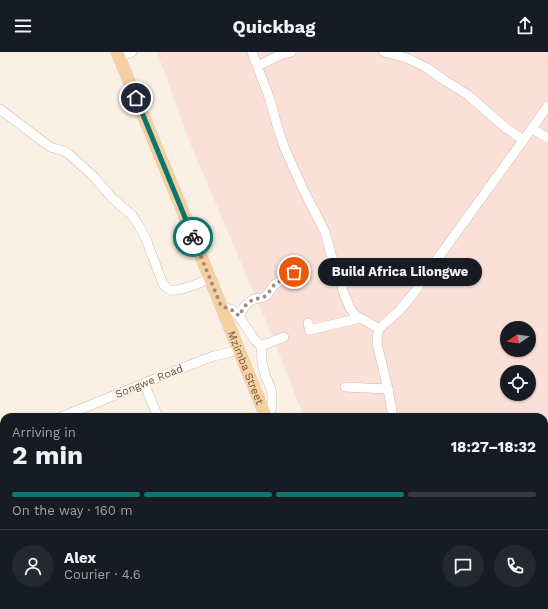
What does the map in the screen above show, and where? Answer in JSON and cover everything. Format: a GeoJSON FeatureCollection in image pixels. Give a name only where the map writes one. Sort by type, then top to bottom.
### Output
{"type":"FeatureCollection","features":[{"type":"Feature","properties":{"kind":"main road","name":"Mzimba Street"},"geometry":{"type":"LineString","coordinates":[[118,54],[264,413]]}},
{"type":"Feature","properties":{"kind":"street"},"geometry":{"type":"LineString","coordinates":[[118,54],[132,52]]}},
{"type":"Feature","properties":{"kind":"street"},"geometry":{"type":"LineString","coordinates":[[252,52],[269,96],[285,149],[325,232],[332,258],[339,268],[343,291],[350,308],[360,318],[379,329]]}},
{"type":"Feature","properties":{"kind":"street"},"geometry":{"type":"LineString","coordinates":[[258,66],[282,54],[291,52]]}},
{"type":"Feature","properties":{"kind":"street"},"geometry":{"type":"LineString","coordinates":[[384,52],[406,58],[427,68],[468,95],[506,128],[523,140]]}},
{"type":"Feature","properties":{"kind":"street"},"geometry":{"type":"LineString","coordinates":[[392,413],[378,348],[377,338],[379,329],[399,311],[414,293],[433,264],[548,106]]}},
{"type":"Feature","properties":{"kind":"street"},"geometry":{"type":"LineString","coordinates":[[0,109],[50,147],[64,151],[70,155],[94,177],[112,198],[132,215],[146,239],[163,284],[167,288],[170,290],[180,290],[210,279]]}},
{"type":"Feature","properties":{"kind":"street"},"geometry":{"type":"LineString","coordinates":[[532,129],[548,138]]}},
{"type":"Feature","properties":{"kind":"street"},"geometry":{"type":"LineString","coordinates":[[239,316],[249,302],[267,295],[274,285],[294,272]]}},
{"type":"Feature","properties":{"kind":"street"},"geometry":{"type":"LineString","coordinates":[[221,306],[232,310],[239,316],[254,339],[261,346],[262,362],[272,395],[272,404],[268,413]]}},
{"type":"Feature","properties":{"kind":"street"},"geometry":{"type":"LineString","coordinates":[[308,323],[310,330],[360,318]]}},
{"type":"Feature","properties":{"kind":"street"},"geometry":{"type":"LineString","coordinates":[[261,346],[284,337]]}},
{"type":"Feature","properties":{"kind":"street","name":"Songwe Road"},"geometry":{"type":"LineString","coordinates":[[71,413],[214,356],[239,350]]}},
{"type":"Feature","properties":{"kind":"street"},"geometry":{"type":"LineString","coordinates":[[144,383],[156,413]]}},
{"type":"Feature","properties":{"kind":"street"},"geometry":{"type":"LineString","coordinates":[[345,387],[388,389]]}},
{"type":"Feature","properties":{"kind":"shaded area"},"geometry":{"type":"Polygon","coordinates":[[[157,52],[548,52],[548,413],[302,413],[271,333],[190,143],[157,52]]]}},
{"type":"Feature","properties":{"kind":"way so far"},"geometry":{"type":"LineString","coordinates":[[193,237],[221,306],[232,310],[239,316],[249,302],[267,295],[274,285],[294,272]]}},
{"type":"Feature","properties":{"kind":"place","name":"Build Africa Lilongwe"},"geometry":{"type":"Point","coordinates":[294,272]}},
{"type":"Feature","properties":{"kind":"route"},"geometry":{"type":"LineString","coordinates":[[136,98],[193,237]]}}]}
